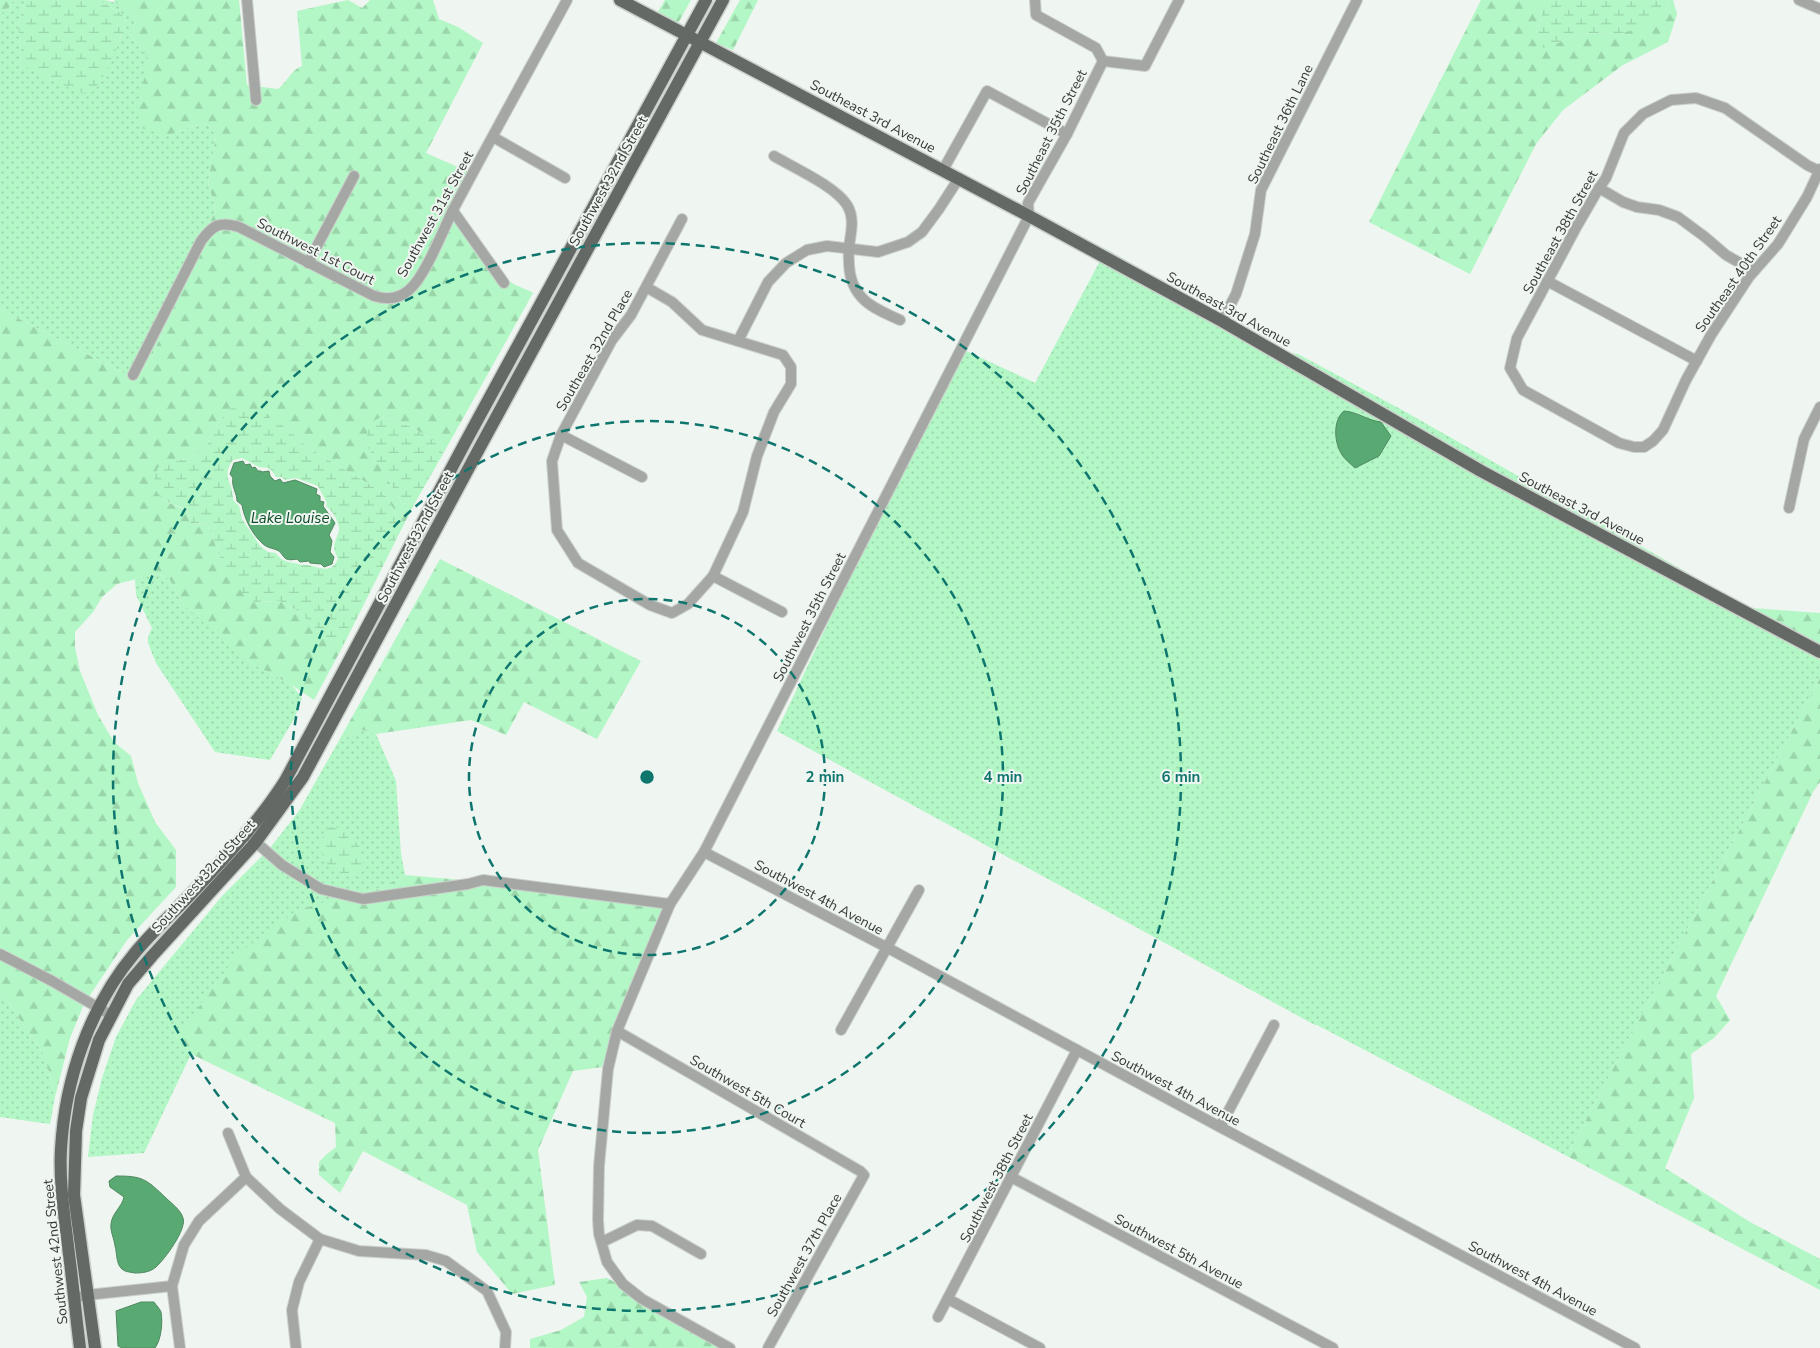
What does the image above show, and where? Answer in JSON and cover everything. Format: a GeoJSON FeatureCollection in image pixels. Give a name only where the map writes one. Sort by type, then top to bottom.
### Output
{"type":"FeatureCollection","features":[{"type":"Feature","properties":{"kind":"main road","name":"Southeast 3rd Avenue"},"geometry":{"type":"LineString","coordinates":[[620,0],[1029,216],[1222,321],[1482,471],[1820,652]]}},
{"type":"Feature","properties":{"kind":"main road","name":"Southwest 32nd Street"},"geometry":{"type":"LineString","coordinates":[[98,1008],[115,979],[133,955],[246,833],[273,800],[285,781],[466,441],[706,0]]}},
{"type":"Feature","properties":{"kind":"main road","name":"Southwest 32nd Street"},"geometry":{"type":"LineString","coordinates":[[111,1015],[128,984],[255,843],[303,777],[723,0]]}},
{"type":"Feature","properties":{"kind":"main road","name":"Southwest 42nd Street"},"geometry":{"type":"LineString","coordinates":[[80,1348],[62,1195],[61,1149],[70,1092],[88,1032],[98,1008]]}},
{"type":"Feature","properties":{"kind":"main road","name":"Southwest 42nd Street"},"geometry":{"type":"LineString","coordinates":[[95,1348],[74,1194],[76,1131],[89,1070],[99,1040],[111,1015]]}},
{"type":"Feature","properties":{"kind":"street"},"geometry":{"type":"LineString","coordinates":[[247,0],[256,100]]}},
{"type":"Feature","properties":{"kind":"street","name":"Southwest 31st Street"},"geometry":{"type":"LineString","coordinates":[[394,298],[409,290],[416,282],[567,0]]}},
{"type":"Feature","properties":{"kind":"street"},"geometry":{"type":"LineString","coordinates":[[1035,0],[1036,15],[1096,48],[1103,61],[1145,66],[1179,0]]}},
{"type":"Feature","properties":{"kind":"street","name":"Southeast 36th Lane"},"geometry":{"type":"LineString","coordinates":[[1222,321],[1236,294],[1255,234],[1261,190],[1358,0]]}},
{"type":"Feature","properties":{"kind":"street"},"geometry":{"type":"LineString","coordinates":[[1799,0],[1820,9]]}},
{"type":"Feature","properties":{"kind":"street","name":"Southeast 35th Street"},"geometry":{"type":"LineString","coordinates":[[1029,216],[1028,203],[1067,134],[1103,61]]}},
{"type":"Feature","properties":{"kind":"street"},"geometry":{"type":"LineString","coordinates":[[943,170],[987,91],[1067,134]]}},
{"type":"Feature","properties":{"kind":"street","name":"Southeast 38th Street"},"geometry":{"type":"LineString","coordinates":[[1510,368],[1517,338],[1598,188],[1606,178],[1624,133],[1643,114],[1670,100],[1696,98],[1726,108],[1807,165],[1819,170]]}},
{"type":"Feature","properties":{"kind":"street"},"geometry":{"type":"LineString","coordinates":[[493,137],[565,178]]}},
{"type":"Feature","properties":{"kind":"street"},"geometry":{"type":"LineString","coordinates":[[774,156],[830,188],[848,206],[853,228],[849,248],[850,277],[860,297],[874,308],[900,320]]}},
{"type":"Feature","properties":{"kind":"street","name":"Southeast 40th Street"},"geometry":{"type":"LineString","coordinates":[[1510,368],[1523,390],[1619,443],[1634,447],[1644,447],[1653,441],[1662,430],[1711,335],[1754,271],[1778,244],[1807,197],[1819,170]]}},
{"type":"Feature","properties":{"kind":"street"},"geometry":{"type":"LineString","coordinates":[[308,263],[354,176]]}},
{"type":"Feature","properties":{"kind":"street"},"geometry":{"type":"LineString","coordinates":[[738,341],[768,282],[786,263],[807,250],[827,246],[878,252],[908,242],[922,232],[959,178]]}},
{"type":"Feature","properties":{"kind":"street"},"geometry":{"type":"LineString","coordinates":[[1598,188],[1623,202],[1637,207],[1659,210],[1678,217],[1726,255],[1754,271]]}},
{"type":"Feature","properties":{"kind":"street"},"geometry":{"type":"LineString","coordinates":[[453,211],[504,282]]}},
{"type":"Feature","properties":{"kind":"street","name":"Southwest 35th Street"},"geometry":{"type":"LineString","coordinates":[[730,1348],[642,1299],[623,1284],[607,1262],[598,1220],[599,1166],[608,1069],[617,1032],[670,904],[704,852],[1029,216]]}},
{"type":"Feature","properties":{"kind":"street","name":"Southeast 32nd Place"},"geometry":{"type":"LineString","coordinates":[[682,219],[630,315],[612,340],[561,435],[552,461],[557,530],[578,563],[650,605],[672,613],[688,604],[713,576]]}},
{"type":"Feature","properties":{"kind":"street","name":"Southwest 1st Court"},"geometry":{"type":"LineString","coordinates":[[133,375],[201,241],[212,228],[225,223],[239,227],[374,296],[387,299],[394,298]]}},
{"type":"Feature","properties":{"kind":"street"},"geometry":{"type":"LineString","coordinates":[[1547,281],[1696,361]]}},
{"type":"Feature","properties":{"kind":"street"},"geometry":{"type":"LineString","coordinates":[[646,287],[672,302],[702,330],[783,354],[791,368],[792,384],[774,412],[757,456],[742,512],[713,576],[782,612]]}},
{"type":"Feature","properties":{"kind":"street"},"geometry":{"type":"LineString","coordinates":[[1789,508],[1804,439],[1820,407]]}},
{"type":"Feature","properties":{"kind":"street"},"geometry":{"type":"LineString","coordinates":[[561,435],[642,477]]}},
{"type":"Feature","properties":{"kind":"street"},"geometry":{"type":"LineString","coordinates":[[246,833],[255,843],[282,864],[321,889],[363,899],[468,884],[483,880],[670,904]]}},
{"type":"Feature","properties":{"kind":"street","name":"Southwest 4th Avenue"},"geometry":{"type":"LineString","coordinates":[[704,852],[886,947],[1635,1348]]}},
{"type":"Feature","properties":{"kind":"street"},"geometry":{"type":"LineString","coordinates":[[841,1030],[919,890]]}},
{"type":"Feature","properties":{"kind":"street"},"geometry":{"type":"LineString","coordinates":[[0,954],[111,1015]]}},
{"type":"Feature","properties":{"kind":"street"},"geometry":{"type":"LineString","coordinates":[[1220,1127],[1274,1025]]}},
{"type":"Feature","properties":{"kind":"street","name":"Southwest 5th Court"},"geometry":{"type":"LineString","coordinates":[[617,1032],[864,1175]]}},
{"type":"Feature","properties":{"kind":"street","name":"Southwest 38th Street"},"geometry":{"type":"LineString","coordinates":[[938,1317],[1077,1050]]}},
{"type":"Feature","properties":{"kind":"street"},"geometry":{"type":"LineString","coordinates":[[228,1133],[246,1177],[280,1209],[320,1239],[359,1251],[426,1256],[446,1261],[487,1291],[506,1332],[505,1348]]}},
{"type":"Feature","properties":{"kind":"street","name":"Southwest 37th Place"},"geometry":{"type":"LineString","coordinates":[[768,1348],[864,1175]]}},
{"type":"Feature","properties":{"kind":"street"},"geometry":{"type":"LineString","coordinates":[[180,1348],[172,1286],[184,1245],[199,1221],[246,1177]]}},
{"type":"Feature","properties":{"kind":"street","name":"Southwest 5th Avenue"},"geometry":{"type":"LineString","coordinates":[[1011,1178],[1333,1348]]}},
{"type":"Feature","properties":{"kind":"street"},"geometry":{"type":"LineString","coordinates":[[602,1242],[637,1225],[652,1226],[701,1254]]}},
{"type":"Feature","properties":{"kind":"street"},"geometry":{"type":"LineString","coordinates":[[296,1348],[292,1310],[299,1282],[320,1239]]}},
{"type":"Feature","properties":{"kind":"street"},"geometry":{"type":"LineString","coordinates":[[74,1298],[172,1286]]}},
{"type":"Feature","properties":{"kind":"street"},"geometry":{"type":"LineString","coordinates":[[948,1299],[1040,1348]]}},
{"type":"Feature","properties":{"kind":"green space"},"geometry":{"type":"Polygon","coordinates":[[[0,0],[13,0],[11,6],[0,14],[0,0]]]}},
{"type":"Feature","properties":{"kind":"green space"},"geometry":{"type":"Polygon","coordinates":[[[13,0],[25,0],[18,25],[22,65],[96,88],[121,37],[126,19],[122,14],[99,0],[111,1],[124,8],[137,18],[131,36],[149,59],[145,82],[168,136],[190,127],[207,123],[216,135],[208,184],[216,209],[150,361],[135,379],[0,309],[0,14],[11,6],[13,0]]]}},
{"type":"Feature","properties":{"kind":"green space"},"geometry":{"type":"Polygon","coordinates":[[[25,0],[99,0],[122,14],[126,19],[107,70],[96,88],[89,95],[47,79],[22,65],[18,25],[25,0]]]}},
{"type":"Feature","properties":{"kind":"green space"},"geometry":{"type":"Polygon","coordinates":[[[239,0],[247,85],[278,89],[302,66],[297,11],[348,0],[362,8],[370,0],[433,0],[439,19],[458,27],[483,43],[426,153],[469,172],[450,208],[447,209],[448,211],[429,252],[411,282],[400,291],[381,294],[233,221],[222,219],[221,227],[232,228],[393,303],[399,302],[454,219],[502,288],[509,284],[476,237],[486,248],[506,278],[533,293],[443,454],[442,447],[420,432],[399,422],[381,417],[365,443],[403,504],[416,501],[402,528],[402,523],[384,493],[307,447],[288,429],[220,420],[207,445],[192,458],[176,461],[163,500],[187,511],[191,524],[207,523],[222,562],[255,602],[280,601],[298,611],[332,644],[344,644],[314,700],[292,685],[251,663],[182,603],[169,578],[156,574],[117,584],[102,597],[93,612],[75,632],[75,647],[80,671],[98,715],[114,742],[131,756],[138,783],[155,822],[176,850],[176,887],[127,940],[88,998],[0,950],[0,309],[135,379],[150,361],[216,209],[208,184],[216,135],[207,123],[190,127],[168,136],[142,128],[136,111],[149,59],[131,36],[137,18],[113,1],[239,0]]]}},
{"type":"Feature","properties":{"kind":"green space"},"geometry":{"type":"Polygon","coordinates":[[[665,0],[691,0],[677,25],[656,15],[665,0]]]}},
{"type":"Feature","properties":{"kind":"green space"},"geometry":{"type":"Polygon","coordinates":[[[740,0],[758,0],[733,50],[716,43],[740,0]]]}},
{"type":"Feature","properties":{"kind":"green space"},"geometry":{"type":"Polygon","coordinates":[[[1481,0],[1542,0],[1542,16],[1536,32],[1558,43],[1579,33],[1618,34],[1666,13],[1668,0],[1673,0],[1677,14],[1668,42],[1623,65],[1563,110],[1536,144],[1470,274],[1369,222],[1481,0]]]}},
{"type":"Feature","properties":{"kind":"green space"},"geometry":{"type":"Polygon","coordinates":[[[1542,0],[1668,0],[1666,13],[1642,28],[1618,34],[1579,33],[1543,48],[1536,32],[1542,16],[1542,0]]]}},
{"type":"Feature","properties":{"kind":"green space"},"geometry":{"type":"Polygon","coordinates":[[[1106,249],[1290,353],[1298,354],[1404,411],[1739,602],[1738,604],[1483,467],[1104,252],[1106,249]]]}},
{"type":"Feature","properties":{"kind":"green space"},"geometry":{"type":"Polygon","coordinates":[[[1101,259],[1747,617],[1746,620],[1820,660],[1820,678],[1567,1156],[1315,1025],[777,731],[958,347],[1035,383],[1101,259]],[[1353,412],[1355,468],[1381,422],[1370,421],[1353,412]]]}},
{"type":"Feature","properties":{"kind":"green space"},"geometry":{"type":"Polygon","coordinates":[[[232,408],[258,411],[288,429],[307,447],[384,493],[402,523],[402,528],[344,644],[332,644],[298,611],[280,601],[255,602],[244,595],[222,562],[207,523],[191,524],[187,510],[163,500],[152,486],[158,467],[192,458],[207,445],[220,420],[232,408]],[[242,458],[233,460],[229,466],[228,476],[233,500],[239,506],[242,519],[260,546],[268,552],[276,553],[287,562],[326,569],[330,568],[338,559],[334,548],[339,527],[335,517],[326,506],[327,503],[318,486],[296,478],[285,480],[282,477],[276,477],[268,468],[259,467],[242,458]]]}},
{"type":"Feature","properties":{"kind":"green space"},"geometry":{"type":"Polygon","coordinates":[[[381,417],[413,428],[442,447],[443,454],[416,501],[403,504],[365,443],[369,423],[381,417]]]}},
{"type":"Feature","properties":{"kind":"green space"},"geometry":{"type":"Polygon","coordinates":[[[440,559],[641,661],[597,739],[524,702],[506,735],[471,720],[376,734],[359,729],[337,744],[440,559]]]}},
{"type":"Feature","properties":{"kind":"green space"},"geometry":{"type":"Polygon","coordinates":[[[156,574],[169,578],[182,603],[251,663],[292,685],[302,698],[295,717],[270,760],[215,752],[156,663],[148,643],[148,637],[152,628],[136,595],[135,579],[156,574]]]}},
{"type":"Feature","properties":{"kind":"green space"},"geometry":{"type":"Polygon","coordinates":[[[1751,608],[1820,613],[1820,648],[1751,608]]]}},
{"type":"Feature","properties":{"kind":"green space"},"geometry":{"type":"Polygon","coordinates":[[[1820,678],[1820,782],[1813,792],[1716,996],[1730,1020],[1714,1038],[1691,1054],[1694,1098],[1665,1168],[1750,1222],[1820,1259],[1820,1290],[1567,1156],[1820,678]]]}},
{"type":"Feature","properties":{"kind":"green space"},"geometry":{"type":"Polygon","coordinates":[[[359,729],[376,734],[396,781],[401,854],[405,875],[381,888],[347,895],[176,1037],[191,1054],[144,1153],[88,1157],[93,1115],[102,1078],[116,1037],[136,1000],[222,896],[270,848],[299,811],[337,744],[359,729]]]}},
{"type":"Feature","properties":{"kind":"green space"},"geometry":{"type":"Polygon","coordinates":[[[327,827],[343,828],[359,845],[364,866],[360,876],[353,879],[335,870],[323,860],[321,841],[327,827]]]}},
{"type":"Feature","properties":{"kind":"green space"},"geometry":{"type":"Polygon","coordinates":[[[405,875],[678,899],[629,996],[602,1067],[573,1071],[538,1150],[555,1285],[512,1294],[477,1252],[467,1205],[363,1151],[340,1193],[319,1175],[319,1162],[336,1147],[335,1123],[191,1054],[176,1038],[237,955],[296,911],[347,895],[381,888],[405,875]]]}},
{"type":"Feature","properties":{"kind":"green space"},"geometry":{"type":"Polygon","coordinates":[[[0,958],[84,1004],[70,1038],[55,1097],[45,1056],[0,991],[0,958]]]}},
{"type":"Feature","properties":{"kind":"green space"},"geometry":{"type":"Polygon","coordinates":[[[0,991],[45,1056],[55,1097],[50,1124],[0,1117],[0,991]]]}},
{"type":"Feature","properties":{"kind":"green space"},"geometry":{"type":"Polygon","coordinates":[[[607,1278],[736,1348],[530,1348],[530,1339],[561,1330],[584,1317],[587,1297],[579,1282],[607,1278]]]}},
{"type":"Feature","properties":{"kind":"water"},"geometry":{"type":"Polygon","coordinates":[[[1344,411],[1381,422],[1391,436],[1379,456],[1355,468],[1342,455],[1337,443],[1336,425],[1344,411]]]}},
{"type":"Feature","properties":{"kind":"water","name":"Lake Louise"},"geometry":{"type":"Polygon","coordinates":[[[243,461],[245,465],[250,464],[252,468],[255,467],[258,471],[269,471],[270,476],[275,481],[280,479],[283,483],[295,480],[317,489],[316,494],[320,496],[320,501],[324,502],[323,506],[335,523],[329,535],[332,541],[330,552],[334,557],[332,564],[324,567],[321,564],[310,563],[309,561],[288,560],[280,552],[266,546],[258,539],[249,526],[242,505],[237,501],[233,478],[230,474],[234,463],[243,461]]]}},
{"type":"Feature","properties":{"kind":"water"},"geometry":{"type":"Polygon","coordinates":[[[116,1176],[138,1178],[149,1183],[176,1207],[183,1218],[182,1229],[170,1251],[154,1269],[149,1271],[127,1272],[119,1266],[111,1224],[124,1197],[110,1187],[109,1181],[116,1176]]]}},
{"type":"Feature","properties":{"kind":"water"},"geometry":{"type":"Polygon","coordinates":[[[141,1302],[154,1302],[160,1311],[162,1326],[159,1341],[155,1348],[122,1348],[118,1346],[116,1311],[141,1302]]]}}]}
